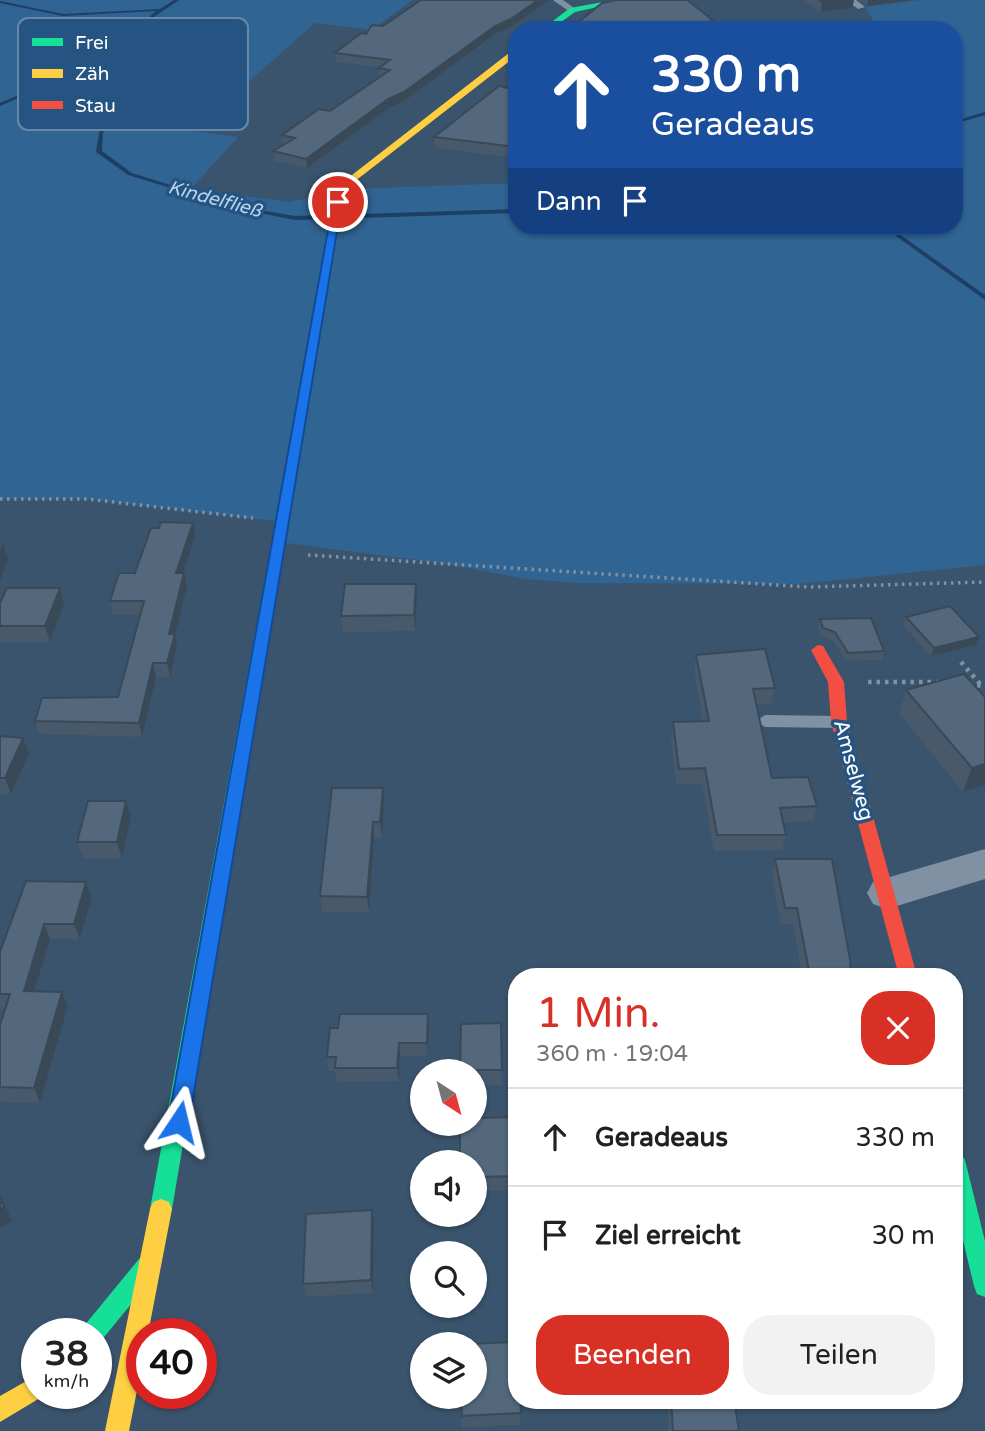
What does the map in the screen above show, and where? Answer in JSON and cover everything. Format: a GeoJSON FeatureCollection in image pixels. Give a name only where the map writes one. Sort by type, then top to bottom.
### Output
{"type":"FeatureCollection","features":[{"type":"Feature","properties":{"kind":"street"},"geometry":{"type":"LineString","coordinates":[[558,21],[573,10],[626,0]]}},
{"type":"Feature","properties":{"kind":"street"},"geometry":{"type":"LineString","coordinates":[[117,1431],[179,1122],[338,202],[346,184],[508,58]]}},
{"type":"Feature","properties":{"kind":"street","name":"Amselweg"},"geometry":{"type":"LineString","coordinates":[[818,650],[836,682],[839,722],[906,968]]}},
{"type":"Feature","properties":{"kind":"street"},"geometry":{"type":"LineString","coordinates":[[887,893],[985,864]]}},
{"type":"Feature","properties":{"kind":"street"},"geometry":{"type":"LineString","coordinates":[[963,1197],[985,1286]]}},
{"type":"Feature","properties":{"kind":"street"},"geometry":{"type":"LineString","coordinates":[[105,1318],[150,1263]]}},
{"type":"Feature","properties":{"kind":"street"},"geometry":{"type":"LineString","coordinates":[[0,1410],[21,1398]]}},
{"type":"Feature","properties":{"kind":"lane"},"geometry":{"type":"LineString","coordinates":[[557,0],[573,10]]}},
{"type":"Feature","properties":{"kind":"lane"},"geometry":{"type":"LineString","coordinates":[[850,0],[861,6]]}},
{"type":"Feature","properties":{"kind":"lane"},"geometry":{"type":"LineString","coordinates":[[765,721],[839,722]]}},
{"type":"Feature","properties":{"kind":"path"},"geometry":{"type":"LineString","coordinates":[[0,499],[98,499],[283,522]]}},
{"type":"Feature","properties":{"kind":"path"},"geometry":{"type":"LineString","coordinates":[[277,553],[809,587],[985,582]]}},
{"type":"Feature","properties":{"kind":"path"},"geometry":{"type":"LineString","coordinates":[[961,662],[983,687]]}},
{"type":"Feature","properties":{"kind":"path"},"geometry":{"type":"LineString","coordinates":[[964,681],[983,687]]}},
{"type":"Feature","properties":{"kind":"path"},"geometry":{"type":"LineString","coordinates":[[836,682],[951,682]]}},
{"type":"Feature","properties":{"kind":"path"},"geometry":{"type":"LineString","coordinates":[[912,682],[919,689]]}},
{"type":"Feature","properties":{"kind":"shaded area"},"geometry":{"type":"Polygon","coordinates":[[[0,0],[412,0],[372,30],[315,23],[248,82],[248,18],[18,18],[18,130],[194,130],[238,137],[191,189],[289,202],[347,189],[508,183],[508,235],[963,235],[963,21],[873,21],[865,7],[921,0],[985,0],[985,565],[799,584],[579,583],[526,579],[447,564],[279,542],[283,522],[87,499],[0,499],[0,0]]]}},
{"type":"Feature","properties":{"kind":"building"},"geometry":{"type":"Polygon","coordinates":[[[421,0],[538,0],[511,19],[495,26],[404,92],[388,99],[306,159],[273,151],[295,138],[282,135],[319,109],[330,111],[390,70],[379,68],[390,60],[335,53],[361,33],[366,34],[372,25],[383,26],[421,0]]]}},
{"type":"Feature","properties":{"kind":"building"},"geometry":{"type":"Polygon","coordinates":[[[616,0],[687,0],[714,21],[580,21],[602,3],[616,0]]]}},
{"type":"Feature","properties":{"kind":"building"},"geometry":{"type":"Polygon","coordinates":[[[499,86],[508,88],[508,146],[434,137],[499,86]]]}},
{"type":"Feature","properties":{"kind":"building"},"geometry":{"type":"Polygon","coordinates":[[[161,522],[193,523],[176,573],[184,573],[169,634],[175,634],[167,663],[153,663],[139,723],[35,721],[42,698],[118,697],[144,601],[110,601],[119,573],[135,573],[151,528],[159,528],[161,522]]]}},
{"type":"Feature","properties":{"kind":"building"},"geometry":{"type":"Polygon","coordinates":[[[345,584],[416,584],[414,615],[341,616],[345,584]]]}},
{"type":"Feature","properties":{"kind":"building"},"geometry":{"type":"Polygon","coordinates":[[[7,588],[60,588],[45,626],[0,626],[0,603],[7,588]]]}},
{"type":"Feature","properties":{"kind":"building"},"geometry":{"type":"Polygon","coordinates":[[[950,606],[979,637],[934,648],[906,617],[950,606]]]}},
{"type":"Feature","properties":{"kind":"building"},"geometry":{"type":"Polygon","coordinates":[[[871,618],[884,651],[848,653],[835,632],[823,628],[820,619],[871,618]]]}},
{"type":"Feature","properties":{"kind":"building"},"geometry":{"type":"Polygon","coordinates":[[[765,649],[775,688],[753,689],[772,778],[808,777],[817,806],[780,808],[786,835],[717,835],[705,768],[679,769],[673,722],[709,721],[696,655],[765,649]]]}},
{"type":"Feature","properties":{"kind":"building"},"geometry":{"type":"Polygon","coordinates":[[[964,674],[985,697],[985,764],[972,768],[906,690],[964,674]]]}},
{"type":"Feature","properties":{"kind":"building"},"geometry":{"type":"Polygon","coordinates":[[[0,736],[23,738],[5,778],[0,778],[0,736]]]}},
{"type":"Feature","properties":{"kind":"building"},"geometry":{"type":"Polygon","coordinates":[[[332,788],[383,788],[380,822],[373,822],[367,897],[320,896],[332,788]]]}},
{"type":"Feature","properties":{"kind":"building"},"geometry":{"type":"Polygon","coordinates":[[[88,801],[126,801],[117,842],[77,842],[88,801]]]}},
{"type":"Feature","properties":{"kind":"building"},"geometry":{"type":"Polygon","coordinates":[[[775,859],[832,859],[850,968],[808,968],[797,908],[785,908],[775,859]]]}},
{"type":"Feature","properties":{"kind":"building"},"geometry":{"type":"Polygon","coordinates":[[[26,881],[86,882],[74,924],[44,924],[24,991],[62,992],[34,1088],[0,1087],[0,1025],[10,994],[0,994],[0,952],[26,881]]]}},
{"type":"Feature","properties":{"kind":"building"},"geometry":{"type":"Polygon","coordinates":[[[340,1014],[428,1014],[427,1043],[399,1043],[397,1068],[335,1068],[336,1057],[327,1057],[330,1028],[338,1028],[340,1014]]]}},
{"type":"Feature","properties":{"kind":"building"},"geometry":{"type":"Polygon","coordinates":[[[501,1023],[502,1070],[487,1070],[487,1059],[460,1059],[461,1024],[501,1023]]]}},
{"type":"Feature","properties":{"kind":"building"},"geometry":{"type":"Polygon","coordinates":[[[508,1117],[508,1176],[487,1177],[487,1150],[460,1150],[460,1136],[487,1136],[487,1118],[508,1117]]]}},
{"type":"Feature","properties":{"kind":"building"},"geometry":{"type":"Polygon","coordinates":[[[372,1210],[371,1280],[303,1284],[306,1214],[372,1210]]]}},
{"type":"Feature","properties":{"kind":"building"},"geometry":{"type":"Polygon","coordinates":[[[508,1342],[508,1409],[521,1409],[521,1413],[462,1416],[462,1409],[487,1409],[487,1343],[508,1342]]]}},
{"type":"Feature","properties":{"kind":"building"},"geometry":{"type":"Polygon","coordinates":[[[672,1409],[735,1409],[739,1431],[673,1431],[672,1409]]]}},
{"type":"Feature","properties":{"kind":"waterway","name":"Kindelfließ"},"geometry":{"type":"LineString","coordinates":[[151,18],[177,0]]}},
{"type":"Feature","properties":{"kind":"waterway"},"geometry":{"type":"LineString","coordinates":[[0,2],[63,15],[158,10]]}},
{"type":"Feature","properties":{"kind":"waterway"},"geometry":{"type":"LineString","coordinates":[[0,105],[18,97]]}},
{"type":"Feature","properties":{"kind":"waterway","name":"Kindelfließ"},"geometry":{"type":"LineString","coordinates":[[963,120],[985,113]]}},
{"type":"Feature","properties":{"kind":"waterway","name":"Kindelfließ"},"geometry":{"type":"LineString","coordinates":[[102,130],[99,152],[130,174],[241,208],[295,218],[508,211]]}},
{"type":"Feature","properties":{"kind":"waterway"},"geometry":{"type":"LineString","coordinates":[[898,235],[985,298]]}},
{"type":"Feature","properties":{"kind":"traffic: fast"},"geometry":{"type":"LineString","coordinates":[[558,21],[573,10],[626,0]]}},
{"type":"Feature","properties":{"kind":"traffic: fast"},"geometry":{"type":"LineString","coordinates":[[161,1209],[325,277]]}},
{"type":"Feature","properties":{"kind":"traffic: fast"},"geometry":{"type":"LineString","coordinates":[[963,1197],[985,1286]]}},
{"type":"Feature","properties":{"kind":"traffic: fast"},"geometry":{"type":"LineString","coordinates":[[105,1318],[147,1267]]}},
{"type":"Feature","properties":{"kind":"traffic: slow"},"geometry":{"type":"LineString","coordinates":[[325,277],[338,202],[346,184],[508,58]]}},
{"type":"Feature","properties":{"kind":"traffic: slow"},"geometry":{"type":"LineString","coordinates":[[117,1431],[161,1209]]}},
{"type":"Feature","properties":{"kind":"traffic: slow"},"geometry":{"type":"LineString","coordinates":[[0,1410],[21,1397]]}},
{"type":"Feature","properties":{"kind":"traffic: jam"},"geometry":{"type":"LineString","coordinates":[[818,650],[836,682],[839,722],[906,968]]}},
{"type":"Feature","properties":{"kind":"route"},"geometry":{"type":"LineString","coordinates":[[179,1122],[338,202]]}}]}
